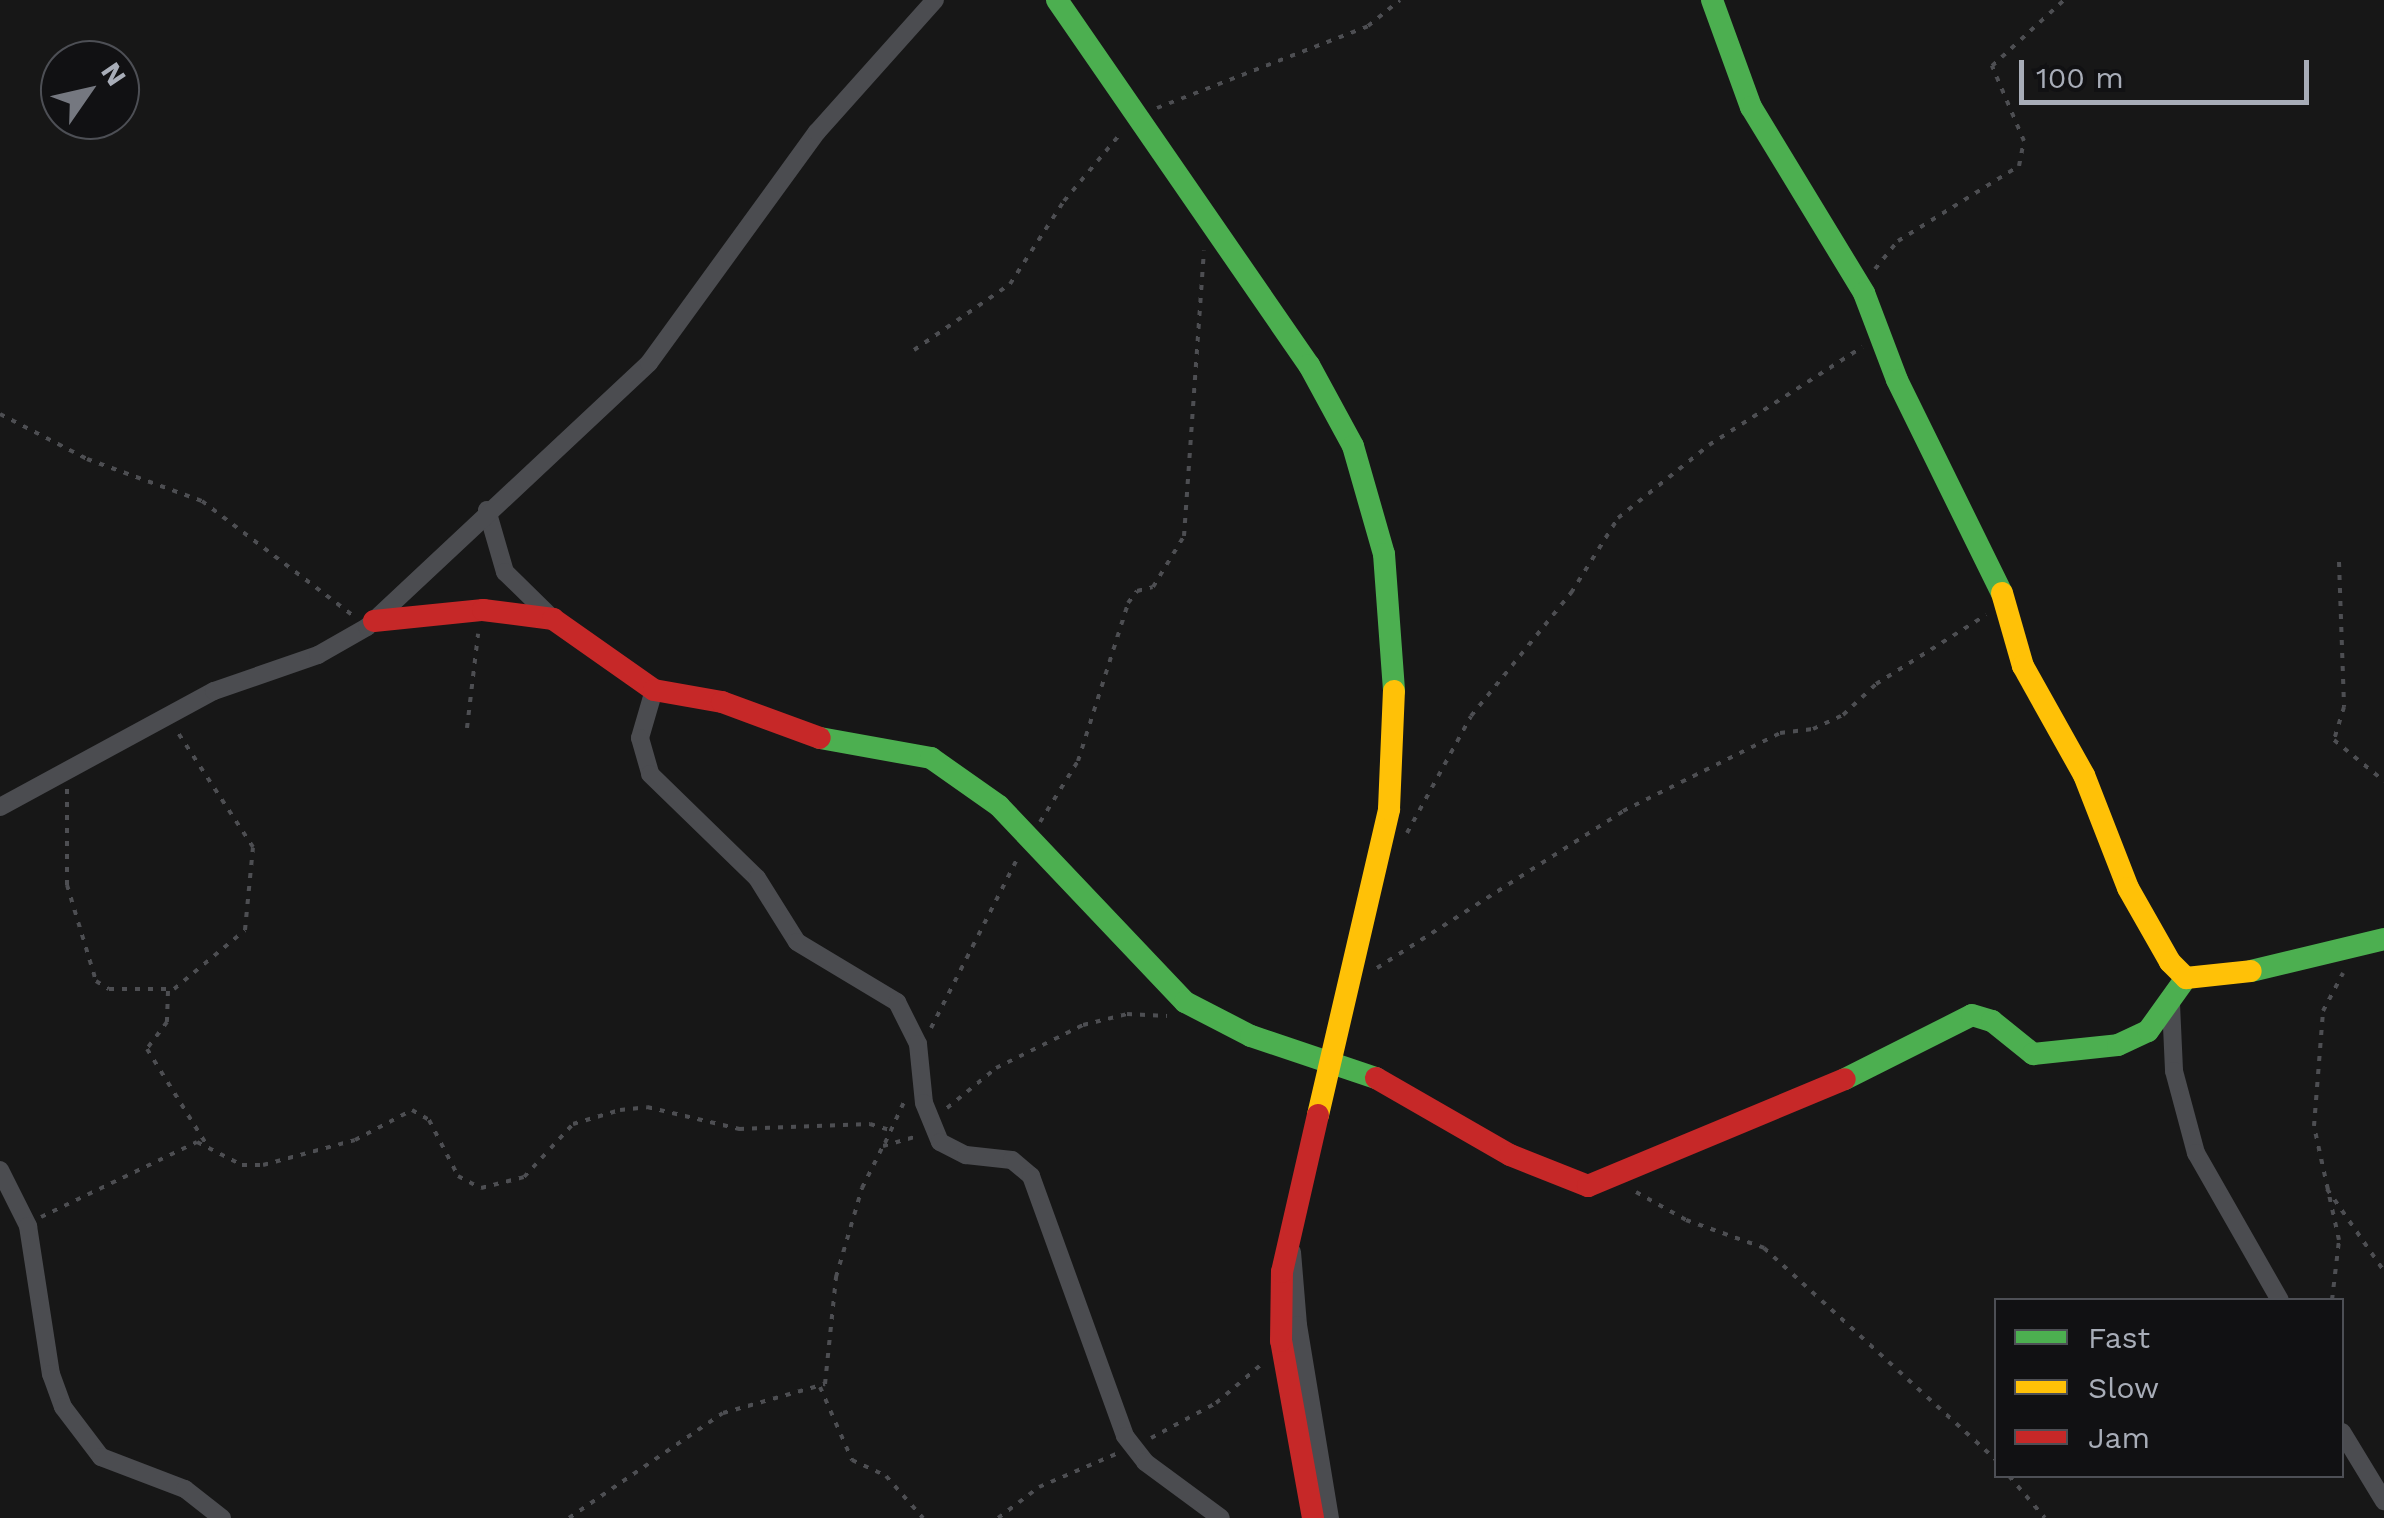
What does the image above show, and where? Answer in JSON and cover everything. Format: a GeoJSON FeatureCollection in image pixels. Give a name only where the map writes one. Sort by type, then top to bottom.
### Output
{"type":"FeatureCollection","features":[{"type":"Feature","properties":{"kind":"street"},"geometry":{"type":"LineString","coordinates":[[0,807],[67,774],[170,713],[318,655],[371,624],[487,510],[649,363],[817,132],[935,0]]}},
{"type":"Feature","properties":{"kind":"street"},"geometry":{"type":"LineString","coordinates":[[1058,0],[1308,365],[1353,446],[1384,554],[1394,688],[1389,809],[1347,989],[1335,1062],[1318,1108],[1282,1272],[1281,1341],[1312,1518]]}},
{"type":"Feature","properties":{"kind":"street"},"geometry":{"type":"LineString","coordinates":[[1712,0],[1751,107],[1864,294],[2010,608],[2009,633],[2023,666],[2084,776],[2128,888],[2180,986],[2172,1055],[2196,1154],[2279,1298]]}},
{"type":"Feature","properties":{"kind":"street"},"geometry":{"type":"LineString","coordinates":[[487,510],[505,572],[553,619],[654,690],[722,702],[837,744],[931,758],[979,788],[1185,1002],[1251,1036],[1335,1062],[1529,1164],[1588,1186],[1606,1183],[1789,1107],[1972,1014],[2048,1057],[2133,1040],[2157,1022],[2180,986],[2373,941]]}},
{"type":"Feature","properties":{"kind":"street"},"geometry":{"type":"LineString","coordinates":[[371,624],[483,610],[553,619]]}},
{"type":"Feature","properties":{"kind":"street"},"geometry":{"type":"LineString","coordinates":[[654,690],[640,738],[650,774],[757,878],[797,942],[897,1002],[914,1031],[921,1061],[920,1084],[936,1134],[966,1155],[1012,1160],[1031,1176],[1134,1450],[1220,1518]]}},
{"type":"Feature","properties":{"kind":"street"},"geometry":{"type":"LineString","coordinates":[[0,1170],[28,1226],[51,1374],[63,1407],[101,1457],[185,1489],[222,1518]]}},
{"type":"Feature","properties":{"kind":"street"},"geometry":{"type":"LineString","coordinates":[[1290,1236],[1298,1324],[1330,1518]]}},
{"type":"Feature","properties":{"kind":"street"},"geometry":{"type":"LineString","coordinates":[[2344,1435],[2384,1501]]}},
{"type":"Feature","properties":{"kind":"path"},"geometry":{"type":"LineString","coordinates":[[914,350],[1010,284],[1064,202],[1136,118],[1231,74],[1368,26],[1400,0]]}},
{"type":"Feature","properties":{"kind":"path"},"geometry":{"type":"LineString","coordinates":[[1864,294],[1885,251],[2018,166],[2024,142],[1992,66],[2064,0]]}},
{"type":"Feature","properties":{"kind":"path"},"geometry":{"type":"LineString","coordinates":[[921,1061],[969,944],[1000,901],[1028,840],[1078,761],[1128,603],[1137,590],[1153,587],[1184,536],[1192,360],[1211,220]]}},
{"type":"Feature","properties":{"kind":"path"},"geometry":{"type":"LineString","coordinates":[[1405,836],[1482,700],[1571,593],[1628,507],[1709,446],[1881,337]]}},
{"type":"Feature","properties":{"kind":"path"},"geometry":{"type":"LineString","coordinates":[[0,414],[87,459],[202,501],[371,624]]}},
{"type":"Feature","properties":{"kind":"path"},"geometry":{"type":"LineString","coordinates":[[2338,562],[2344,707],[2334,740],[2384,780]]}},
{"type":"Feature","properties":{"kind":"path"},"geometry":{"type":"LineString","coordinates":[[1347,989],[1623,811],[1780,733],[1825,725],[1975,618],[2010,608]]}},
{"type":"Feature","properties":{"kind":"path"},"geometry":{"type":"LineString","coordinates":[[467,728],[483,610]]}},
{"type":"Feature","properties":{"kind":"path"},"geometry":{"type":"LineString","coordinates":[[67,774],[67,885],[96,981],[110,990],[168,991],[240,938],[249,917],[253,846],[170,713]]}},
{"type":"Feature","properties":{"kind":"path"},"geometry":{"type":"LineString","coordinates":[[2332,1298],[2338,1240],[2314,1126],[2323,1011],[2373,941]]}},
{"type":"Feature","properties":{"kind":"path"},"geometry":{"type":"LineString","coordinates":[[168,991],[166,1022],[148,1049],[206,1144],[242,1165],[263,1165],[355,1140],[412,1110],[429,1120],[458,1176],[481,1188],[524,1177],[573,1124],[620,1110],[646,1107],[739,1130],[870,1124],[890,1130]]}},
{"type":"Feature","properties":{"kind":"path"},"geometry":{"type":"LineString","coordinates":[[884,1146],[913,1135],[936,1134],[996,1068],[1066,1032],[1128,1014],[1179,1018]]}},
{"type":"Feature","properties":{"kind":"path"},"geometry":{"type":"LineString","coordinates":[[569,1518],[723,1413],[820,1387],[829,1377],[836,1278],[862,1188],[890,1130],[920,1084]]}},
{"type":"Feature","properties":{"kind":"path"},"geometry":{"type":"LineString","coordinates":[[28,1226],[190,1144],[206,1144]]}},
{"type":"Feature","properties":{"kind":"path"},"geometry":{"type":"LineString","coordinates":[[1606,1183],[1764,1248],[1994,1458]]}},
{"type":"Feature","properties":{"kind":"path"},"geometry":{"type":"LineString","coordinates":[[2324,1186],[2384,1271]]}},
{"type":"Feature","properties":{"kind":"path"},"geometry":{"type":"LineString","coordinates":[[998,1518],[1064,1474],[1134,1450],[1226,1395],[1281,1341]]}},
{"type":"Feature","properties":{"kind":"path"},"geometry":{"type":"LineString","coordinates":[[820,1387],[852,1460],[886,1476],[923,1518]]}},
{"type":"Feature","properties":{"kind":"path"},"geometry":{"type":"LineString","coordinates":[[2011,1478],[2045,1518]]}},
{"type":"Feature","properties":{"kind":"traffic: fast"},"geometry":{"type":"LineString","coordinates":[[1057,0],[1309,365],[1353,446],[1384,554],[1394,691]]}},
{"type":"Feature","properties":{"kind":"traffic: fast"},"geometry":{"type":"LineString","coordinates":[[1712,0],[1751,107],[1864,293],[1897,380],[2002,593]]}},
{"type":"Feature","properties":{"kind":"traffic: fast"},"geometry":{"type":"LineString","coordinates":[[820,738],[931,758],[999,806],[1185,1002],[1251,1036],[1376,1078]]}},
{"type":"Feature","properties":{"kind":"traffic: fast"},"geometry":{"type":"LineString","coordinates":[[2251,971],[2384,939]]}},
{"type":"Feature","properties":{"kind":"traffic: fast"},"geometry":{"type":"LineString","coordinates":[[1845,1079],[1972,1015],[1992,1021],[2033,1054],[2118,1045],[2148,1031],[2186,978]]}},
{"type":"Feature","properties":{"kind":"traffic: slow"},"geometry":{"type":"LineString","coordinates":[[2002,593],[2023,666],[2084,775],[2128,888],[2170,962],[2186,978],[2251,971]]}},
{"type":"Feature","properties":{"kind":"traffic: slow"},"geometry":{"type":"LineString","coordinates":[[1318,1115],[1389,809],[1394,691]]}},
{"type":"Feature","properties":{"kind":"traffic: jam"},"geometry":{"type":"LineString","coordinates":[[374,621],[483,610],[553,619],[654,690],[722,702],[820,738]]}},
{"type":"Feature","properties":{"kind":"traffic: jam"},"geometry":{"type":"LineString","coordinates":[[1376,1078],[1510,1155],[1588,1186],[1845,1079]]}},
{"type":"Feature","properties":{"kind":"traffic: jam"},"geometry":{"type":"LineString","coordinates":[[1313,1518],[1281,1341],[1282,1272],[1318,1115]]}}]}
